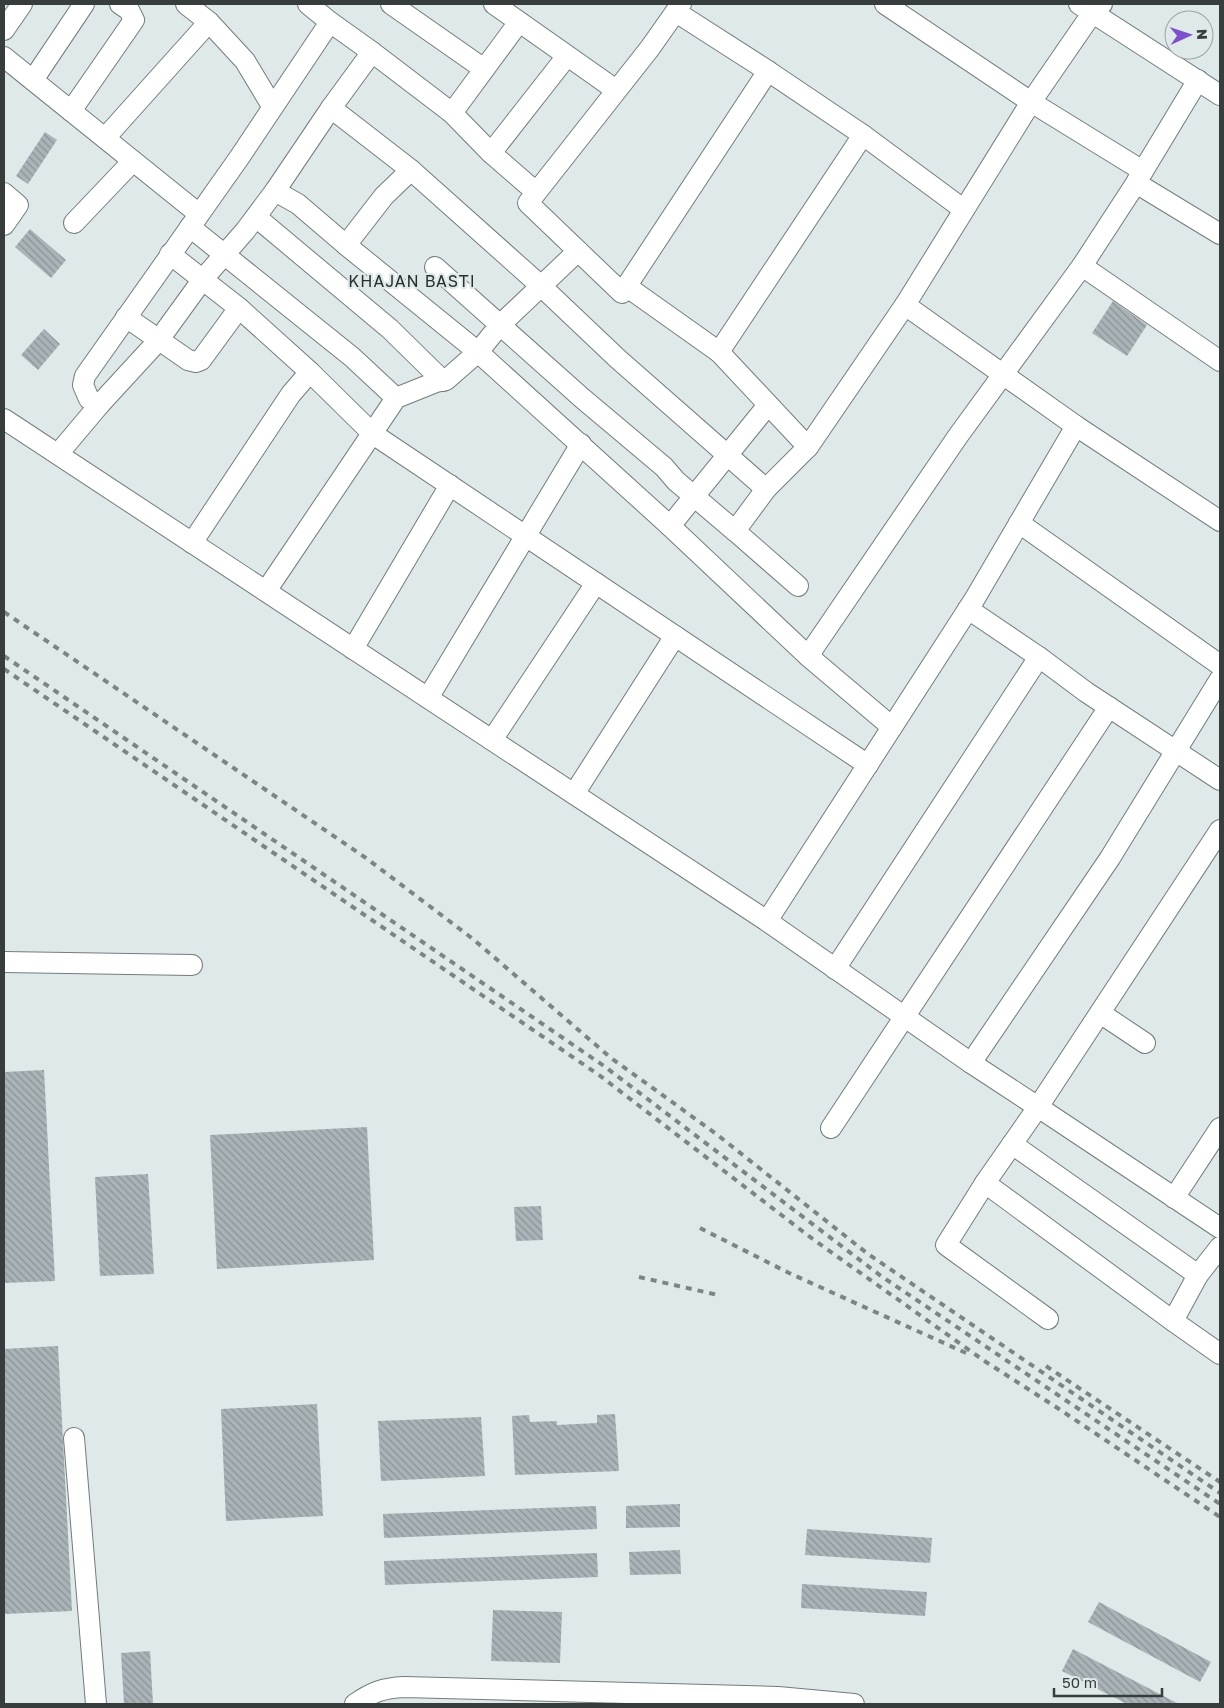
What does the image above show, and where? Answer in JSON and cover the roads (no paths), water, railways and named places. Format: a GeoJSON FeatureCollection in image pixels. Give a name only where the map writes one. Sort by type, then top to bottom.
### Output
{"type":"FeatureCollection","features":[{"type":"Feature","properties":{"kind":"street"},"geometry":{"type":"LineString","coordinates":[[4,30],[22,4]]}},
{"type":"Feature","properties":{"kind":"street"},"geometry":{"type":"LineString","coordinates":[[33,80],[84,4]]}},
{"type":"Feature","properties":{"kind":"street"},"geometry":{"type":"LineString","coordinates":[[71,111],[134,20],[129,10],[120,4]]}},
{"type":"Feature","properties":{"kind":"street"},"geometry":{"type":"LineString","coordinates":[[186,4],[210,22],[245,61],[272,106]]}},
{"type":"Feature","properties":{"kind":"street"},"geometry":{"type":"LineString","coordinates":[[308,4],[452,113],[491,153],[536,192]]}},
{"type":"Feature","properties":{"kind":"street"},"geometry":{"type":"LineString","coordinates":[[391,4],[484,69]]}},
{"type":"Feature","properties":{"kind":"street"},"geometry":{"type":"LineString","coordinates":[[494,4],[616,90]]}},
{"type":"Feature","properties":{"kind":"street"},"geometry":{"type":"LineString","coordinates":[[885,4],[1032,102],[1220,234]]}},
{"type":"Feature","properties":{"kind":"street"},"geometry":{"type":"LineString","coordinates":[[735,531],[766,489],[808,447],[905,305],[1091,6],[1220,95]]}},
{"type":"Feature","properties":{"kind":"street"},"geometry":{"type":"LineString","coordinates":[[768,71],[622,293],[528,203],[679,8],[863,135],[963,209]]}},
{"type":"Feature","properties":{"kind":"street"},"geometry":{"type":"LineString","coordinates":[[105,138],[210,22]]}},
{"type":"Feature","properties":{"kind":"street"},"geometry":{"type":"LineString","coordinates":[[100,404],[89,399],[83,385],[86,376],[239,158],[330,22]]}},
{"type":"Feature","properties":{"kind":"street"},"geometry":{"type":"LineString","coordinates":[[452,113],[520,22]]}},
{"type":"Feature","properties":{"kind":"street"},"geometry":{"type":"LineString","coordinates":[[58,454],[158,340],[203,279],[256,217],[372,52]]}},
{"type":"Feature","properties":{"kind":"street"},"geometry":{"type":"LineString","coordinates":[[491,153],[567,56]]}},
{"type":"Feature","properties":{"kind":"street"},"geometry":{"type":"LineString","coordinates":[[4,57],[133,161],[195,220],[224,255],[352,357],[396,398]]}},
{"type":"Feature","properties":{"kind":"street"},"geometry":{"type":"LineString","coordinates":[[808,656],[958,436],[1082,266],[1140,177],[1198,80]]}},
{"type":"Feature","properties":{"kind":"street"},"geometry":{"type":"LineString","coordinates":[[331,108],[411,170],[541,286],[618,359],[766,489]]}},
{"type":"Feature","properties":{"kind":"street"},"geometry":{"type":"LineString","coordinates":[[719,352],[863,135]]}},
{"type":"Feature","properties":{"kind":"street"},"geometry":{"type":"LineString","coordinates":[[74,223],[133,161]]}},
{"type":"Feature","properties":{"kind":"street"},"geometry":{"type":"LineString","coordinates":[[346,245],[384,196],[411,170]]}},
{"type":"Feature","properties":{"kind":"street"},"geometry":{"type":"LineString","coordinates":[[275,191],[298,204],[478,352],[581,444],[808,656],[892,727]]}},
{"type":"Feature","properties":{"kind":"street"},"geometry":{"type":"LineString","coordinates":[[4,193],[18,205],[4,225]]}},
{"type":"Feature","properties":{"kind":"street"},"geometry":{"type":"LineString","coordinates":[[256,217],[376,316],[443,381]]}},
{"type":"Feature","properties":{"kind":"street"},"geometry":{"type":"LineString","coordinates":[[266,591],[396,398],[436,382],[446,380],[478,352],[500,325],[578,251]]}},
{"type":"Feature","properties":{"kind":"street"},"geometry":{"type":"LineString","coordinates":[[170,254],[239,308],[310,372],[373,434],[868,765]]}},
{"type":"Feature","properties":{"kind":"street"},"geometry":{"type":"LineString","coordinates":[[1082,266],[1220,361]]}},
{"type":"Feature","properties":{"kind":"street"},"geometry":{"type":"LineString","coordinates":[[435,267],[582,398],[664,467],[693,496],[798,586]]}},
{"type":"Feature","properties":{"kind":"street"},"geometry":{"type":"LineString","coordinates":[[626,286],[719,352],[808,447]]}},
{"type":"Feature","properties":{"kind":"street"},"geometry":{"type":"LineString","coordinates":[[905,305],[1076,426],[1220,521]]}},
{"type":"Feature","properties":{"kind":"street"},"geometry":{"type":"LineString","coordinates":[[126,317],[188,360],[196,362],[202,360],[239,308]]}},
{"type":"Feature","properties":{"kind":"street"},"geometry":{"type":"LineString","coordinates":[[192,543],[291,394],[310,372]]}},
{"type":"Feature","properties":{"kind":"street"},"geometry":{"type":"LineString","coordinates":[[670,526],[768,405]]}},
{"type":"Feature","properties":{"kind":"street"},"geometry":{"type":"LineString","coordinates":[[4,419],[766,921],[971,1063],[1220,1228]]}},
{"type":"Feature","properties":{"kind":"street"},"geometry":{"type":"LineString","coordinates":[[766,921],[968,609],[1076,426]]}},
{"type":"Feature","properties":{"kind":"street"},"geometry":{"type":"LineString","coordinates":[[428,698],[581,444]]}},
{"type":"Feature","properties":{"kind":"street"},"geometry":{"type":"LineString","coordinates":[[353,649],[450,485]]}},
{"type":"Feature","properties":{"kind":"street"},"geometry":{"type":"LineString","coordinates":[[1019,523],[1220,666]]}},
{"type":"Feature","properties":{"kind":"street"},"geometry":{"type":"LineString","coordinates":[[492,740],[596,583]]}},
{"type":"Feature","properties":{"kind":"street"},"geometry":{"type":"LineString","coordinates":[[968,609],[1039,657],[1109,708],[1220,780]]}},
{"type":"Feature","properties":{"kind":"street"},"geometry":{"type":"LineString","coordinates":[[574,794],[675,636]]}},
{"type":"Feature","properties":{"kind":"street"},"geometry":{"type":"LineString","coordinates":[[835,969],[1039,657]]}},
{"type":"Feature","properties":{"kind":"street"},"geometry":{"type":"LineString","coordinates":[[971,1063],[1110,858],[1220,679]]}},
{"type":"Feature","properties":{"kind":"street"},"geometry":{"type":"LineString","coordinates":[[831,1128],[1109,708]]}},
{"type":"Feature","properties":{"kind":"street"},"geometry":{"type":"LineString","coordinates":[[1048,1319],[946,1245],[985,1183],[1038,1107],[1220,830]]}},
{"type":"Feature","properties":{"kind":"street"},"geometry":{"type":"LineString","coordinates":[[4,962],[192,965]]}},
{"type":"Feature","properties":{"kind":"street"},"geometry":{"type":"LineString","coordinates":[[1100,1013],[1145,1043]]}},
{"type":"Feature","properties":{"kind":"street"},"geometry":{"type":"LineString","coordinates":[[1174,1198],[1220,1128]]}},
{"type":"Feature","properties":{"kind":"street"},"geometry":{"type":"LineString","coordinates":[[1012,1144],[1198,1275]]}},
{"type":"Feature","properties":{"kind":"street"},"geometry":{"type":"LineString","coordinates":[[985,1183],[1220,1354]]}},
{"type":"Feature","properties":{"kind":"street"},"geometry":{"type":"LineString","coordinates":[[1173,1321],[1198,1275],[1220,1247]]}},
{"type":"Feature","properties":{"kind":"street"},"geometry":{"type":"LineString","coordinates":[[74,1438],[96,1704]]}},
{"type":"Feature","properties":{"kind":"street"},"geometry":{"type":"LineString","coordinates":[[355,1704],[375,1692],[388,1688],[404,1687],[778,1697],[854,1704]]}},
{"type":"Feature","properties":{"kind":"railway"},"geometry":{"type":"LineString","coordinates":[[4,612],[366,858],[473,939],[611,1058],[715,1133],[868,1254],[1220,1493]]}},
{"type":"Feature","properties":{"kind":"railway"},"geometry":{"type":"LineString","coordinates":[[4,656],[604,1066],[881,1276],[1220,1504]]}},
{"type":"Feature","properties":{"kind":"railway"},"geometry":{"type":"LineString","coordinates":[[4,669],[599,1075],[814,1240],[986,1362],[1220,1517]]}},
{"type":"Feature","properties":{"kind":"railway"},"geometry":{"type":"LineString","coordinates":[[700,1228],[789,1273],[966,1353]]}},
{"type":"Feature","properties":{"kind":"railway"},"geometry":{"type":"LineString","coordinates":[[639,1277],[718,1295]]}},
{"type":"Feature","properties":{"kind":"railway"},"geometry":{"type":"LineString","coordinates":[[1046,1366],[1220,1482]]}},
{"type":"Feature","properties":{"kind":"district","name":"KHAJAN BASTI"},"geometry":{"type":"Point","coordinates":[412,281]}}]}
